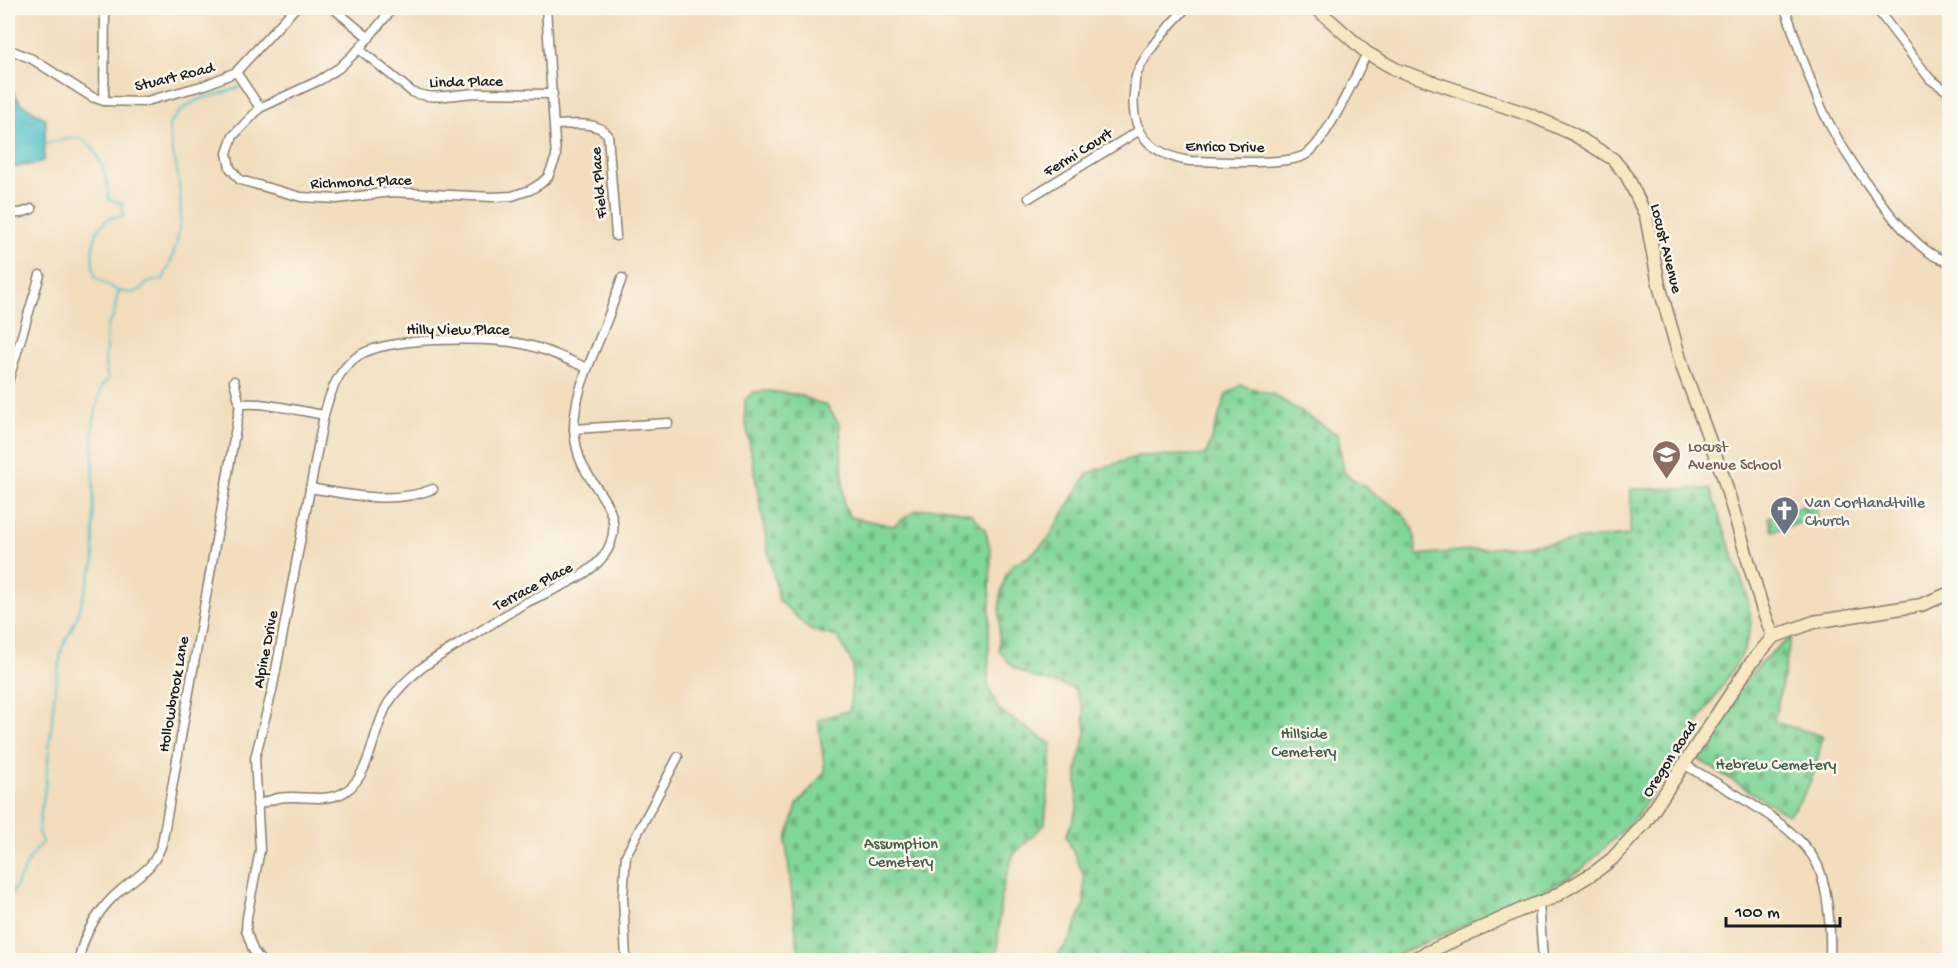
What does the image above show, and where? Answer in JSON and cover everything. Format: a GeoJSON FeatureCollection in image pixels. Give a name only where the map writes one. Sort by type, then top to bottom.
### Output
{"type":"FeatureCollection","features":[{"type":"Feature","properties":{"kind":"street"},"geometry":{"type":"LineString","coordinates":[[104,100],[105,8]]}},
{"type":"Feature","properties":{"kind":"street","name":"Stuart Road"},"geometry":{"type":"LineString","coordinates":[[8,49],[32,59],[92,97],[104,100],[143,102],[205,85],[236,72],[295,8]]}},
{"type":"Feature","properties":{"kind":"street"},"geometry":{"type":"LineString","coordinates":[[333,8],[369,38]]}},
{"type":"Feature","properties":{"kind":"street"},"geometry":{"type":"LineString","coordinates":[[236,72],[260,108],[320,80],[339,68],[359,50],[393,8]]}},
{"type":"Feature","properties":{"kind":"street","name":"Richmond Place"},"geometry":{"type":"LineString","coordinates":[[260,108],[233,136],[227,153],[230,168],[240,180],[301,197],[337,199],[391,192],[492,197],[512,196],[530,190],[548,177],[556,157],[546,8]]}},
{"type":"Feature","properties":{"kind":"street","name":"Enrico Drive"},"geometry":{"type":"LineString","coordinates":[[1186,8],[1138,70],[1133,103],[1134,115],[1140,130],[1151,145],[1162,154],[1174,158],[1190,161],[1288,161],[1299,158],[1321,140],[1367,53]]}},
{"type":"Feature","properties":{"kind":"street","name":"Locust Avenue"},"geometry":{"type":"LineString","coordinates":[[1316,8],[1367,53],[1397,70],[1530,116],[1574,134],[1612,159],[1628,176],[1646,216],[1659,285],[1682,366],[1723,476],[1773,637]]}},
{"type":"Feature","properties":{"kind":"street"},"geometry":{"type":"LineString","coordinates":[[1785,8],[1823,111],[1851,159],[1885,207],[1905,230],[1932,255],[1950,262]]}},
{"type":"Feature","properties":{"kind":"street"},"geometry":{"type":"LineString","coordinates":[[1876,8],[1930,79],[1950,93]]}},
{"type":"Feature","properties":{"kind":"street","name":"Linda Place"},"geometry":{"type":"LineString","coordinates":[[359,50],[412,92],[422,96],[433,98],[474,93],[553,94]]}},
{"type":"Feature","properties":{"kind":"street","name":"Field Place"},"geometry":{"type":"LineString","coordinates":[[555,126],[596,125],[608,135],[616,237]]}},
{"type":"Feature","properties":{"kind":"street","name":"Fermi Court"},"geometry":{"type":"LineString","coordinates":[[1029,198],[1140,130]]}},
{"type":"Feature","properties":{"kind":"street"},"geometry":{"type":"LineString","coordinates":[[8,213],[21,213],[32,209]]}},
{"type":"Feature","properties":{"kind":"street"},"geometry":{"type":"LineString","coordinates":[[8,382],[40,275]]}},
{"type":"Feature","properties":{"kind":"street","name":"Terrace Place"},"geometry":{"type":"LineString","coordinates":[[257,805],[279,798],[324,797],[345,792],[360,774],[389,702],[415,673],[432,659],[520,606],[587,572],[606,554],[612,540],[613,519],[602,494],[582,466],[576,448],[574,429],[577,398],[622,278]]}},
{"type":"Feature","properties":{"kind":"street","name":"Hilly View Place"},"geometry":{"type":"LineString","coordinates":[[362,353],[370,349],[419,341],[498,341],[519,343],[550,352],[587,368]]}},
{"type":"Feature","properties":{"kind":"street","name":"Alpine Drive"},"geometry":{"type":"LineString","coordinates":[[260,960],[253,950],[246,930],[260,850],[255,771],[258,740],[272,691],[324,415],[334,385],[344,370],[362,353]]}},
{"type":"Feature","properties":{"kind":"street"},"geometry":{"type":"LineString","coordinates":[[234,381],[240,405],[273,406],[324,415]]}},
{"type":"Feature","properties":{"kind":"street","name":"Hollowbrook Lane"},"geometry":{"type":"LineString","coordinates":[[79,960],[87,936],[101,909],[151,867],[157,859],[162,844],[240,405]]}},
{"type":"Feature","properties":{"kind":"street"},"geometry":{"type":"LineString","coordinates":[[574,429],[668,423]]}},
{"type":"Feature","properties":{"kind":"street"},"geometry":{"type":"LineString","coordinates":[[310,488],[358,496],[392,498],[418,495],[433,489]]}},
{"type":"Feature","properties":{"kind":"street","name":"Oregon Road"},"geometry":{"type":"LineString","coordinates":[[1411,960],[1552,898],[1612,859],[1645,823],[1751,663],[1773,637],[1814,622],[1921,605],[1950,593]]}},
{"type":"Feature","properties":{"kind":"street"},"geometry":{"type":"LineString","coordinates":[[626,960],[623,897],[626,855],[678,758]]}},
{"type":"Feature","properties":{"kind":"street"},"geometry":{"type":"LineString","coordinates":[[1684,765],[1773,818],[1795,835],[1807,849],[1817,864],[1824,885],[1830,960]]}},
{"type":"Feature","properties":{"kind":"street"},"geometry":{"type":"LineString","coordinates":[[1539,903],[1542,960]]}},
{"type":"Feature","properties":{"kind":"green space","name":"Hillside Cemetery"},"geometry":{"type":"Polygon","coordinates":[[[1241,385],[1274,395],[1338,435],[1344,473],[1401,511],[1414,530],[1417,555],[1630,535],[1631,489],[1710,489],[1748,598],[1751,623],[1746,645],[1738,662],[1635,819],[1582,869],[1559,883],[1386,960],[1054,960],[1070,940],[1084,905],[1084,876],[1066,836],[1077,810],[1077,769],[1086,732],[1083,709],[1074,688],[1034,678],[1014,668],[999,651],[1000,596],[1006,575],[1013,564],[1028,557],[1048,539],[1088,473],[1138,456],[1206,455],[1226,395],[1241,385]]]}},
{"type":"Feature","properties":{"kind":"green space","name":"Assumption Cemetery"},"geometry":{"type":"Polygon","coordinates":[[[769,391],[799,395],[827,406],[840,425],[844,504],[850,517],[893,526],[916,510],[942,507],[971,514],[985,529],[991,552],[988,686],[999,710],[1052,745],[1045,824],[1013,855],[1001,895],[997,960],[799,960],[786,842],[797,805],[825,772],[818,720],[850,710],[853,665],[838,637],[810,630],[779,600],[745,418],[745,400],[753,392],[769,391]]]}},
{"type":"Feature","properties":{"kind":"green space"},"geometry":{"type":"Polygon","coordinates":[[[1814,503],[1818,518],[1772,531],[1768,517],[1814,503]]]}},
{"type":"Feature","properties":{"kind":"green space","name":"Hebrew Cemetery"},"geometry":{"type":"Polygon","coordinates":[[[1791,638],[1774,722],[1823,736],[1815,769],[1807,788],[1788,815],[1696,758],[1737,692],[1775,649],[1791,638]]]}},
{"type":"Feature","properties":{"kind":"water"},"geometry":{"type":"Polygon","coordinates":[[[8,86],[22,104],[46,119],[44,160],[36,164],[8,168],[8,86]]]}},
{"type":"Feature","properties":{"kind":"waterway"},"geometry":{"type":"LineString","coordinates":[[45,144],[78,138],[85,141],[97,154],[107,184],[109,200],[122,203],[124,216],[109,218],[100,227],[93,248],[94,271],[96,278],[118,291],[132,293],[142,289],[147,283],[163,279],[178,239],[180,199],[169,124],[190,104],[239,87]]}},
{"type":"Feature","properties":{"kind":"waterway"},"geometry":{"type":"LineString","coordinates":[[8,902],[30,858],[42,842],[38,832],[62,648],[75,622],[94,563],[93,426],[101,387],[108,380],[105,365],[107,327],[114,315],[118,291]]}},
{"type":"Feature","properties":{"kind":"waterway"},"geometry":{"type":"LineString","coordinates":[[8,931],[9,943],[16,960]]}},
{"type":"Feature","properties":{"kind":"place","name":"Locust Avenue School"},"geometry":{"type":"Point","coordinates":[1667,480]}},
{"type":"Feature","properties":{"kind":"place","name":"Van Cortlandtville Church"},"geometry":{"type":"Point","coordinates":[1784,536]}}]}
